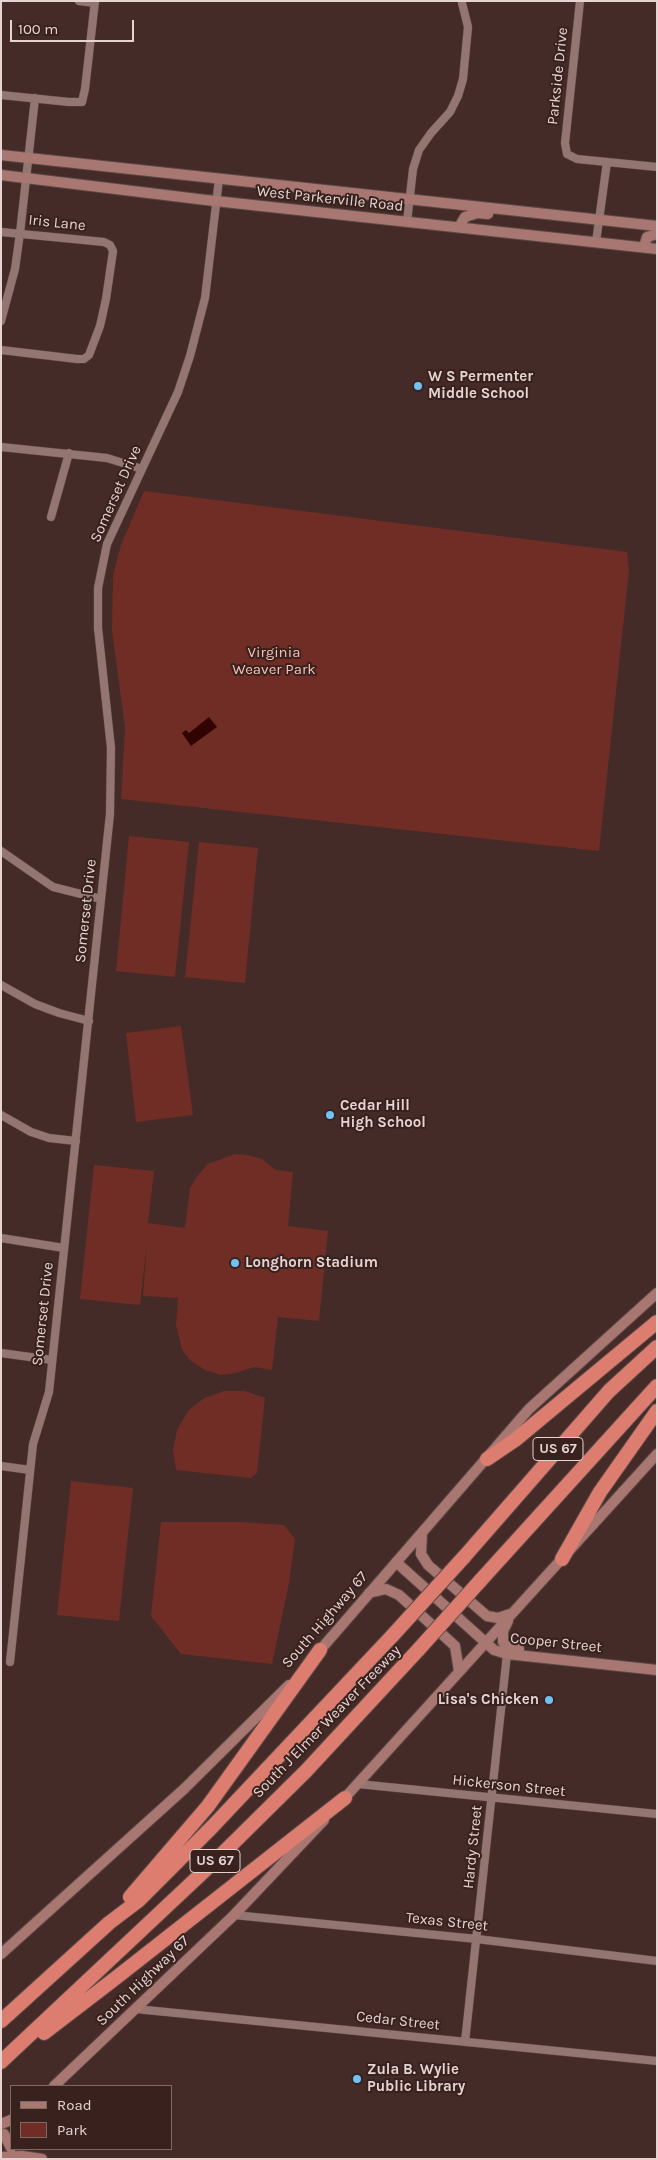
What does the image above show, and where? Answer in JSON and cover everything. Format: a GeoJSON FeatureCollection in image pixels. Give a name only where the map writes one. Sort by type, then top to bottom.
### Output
{"type":"FeatureCollection","features":[{"type":"Feature","properties":{"kind":"highway"},"geometry":{"type":"LineString","coordinates":[[487,1459],[515,1440],[657,1322]]}},
{"type":"Feature","properties":{"kind":"highway","name":"South J Elmer Weaver Freeway"},"geometry":{"type":"LineString","coordinates":[[1,2021],[109,1922],[138,1901],[213,1826],[393,1635],[609,1391],[657,1347]]}},
{"type":"Feature","properties":{"kind":"highway","name":"South J Elmer Weaver Freeway"},"geometry":{"type":"LineString","coordinates":[[1,2063],[216,1860],[306,1770],[419,1649],[657,1386]]}},
{"type":"Feature","properties":{"kind":"highway"},"geometry":{"type":"LineString","coordinates":[[562,1558],[600,1492],[657,1411]]}},
{"type":"Feature","properties":{"kind":"highway"},"geometry":{"type":"LineString","coordinates":[[109,1922],[208,1806],[320,1650]]}},
{"type":"Feature","properties":{"kind":"highway"},"geometry":{"type":"LineString","coordinates":[[1,2063],[118,1977],[345,1798]]}},
{"type":"Feature","properties":{"kind":"main road","name":"West Parkerville Road"},"geometry":{"type":"LineString","coordinates":[[1,155],[657,226]]}},
{"type":"Feature","properties":{"kind":"main road","name":"West Parkerville Road"},"geometry":{"type":"LineString","coordinates":[[1,175],[216,202],[657,249]]}},
{"type":"Feature","properties":{"kind":"main road"},"geometry":{"type":"LineString","coordinates":[[459,227],[465,217],[477,213],[539,213]]}},
{"type":"Feature","properties":{"kind":"main road"},"geometry":{"type":"LineString","coordinates":[[644,247],[647,237],[657,234]]}},
{"type":"Feature","properties":{"kind":"main road","name":"South Highway 67"},"geometry":{"type":"LineString","coordinates":[[1,1954],[184,1789],[267,1708],[487,1459],[529,1408],[657,1293]]}},
{"type":"Feature","properties":{"kind":"main road","name":"South Highway 67"},"geometry":{"type":"LineString","coordinates":[[55,2085],[234,1915],[297,1851],[657,1454]]}},
{"type":"Feature","properties":{"kind":"main road"},"geometry":{"type":"LineString","coordinates":[[422,1533],[422,1554],[428,1565],[487,1616],[498,1618],[511,1613]]}},
{"type":"Feature","properties":{"kind":"main road","name":"Cooper Street"},"geometry":{"type":"LineString","coordinates":[[396,1562],[494,1650],[507,1654],[657,1670]]}},
{"type":"Feature","properties":{"kind":"main road"},"geometry":{"type":"LineString","coordinates":[[369,1593],[386,1589],[399,1595],[455,1646],[459,1671]]}},
{"type":"Feature","properties":{"kind":"main road"},"geometry":{"type":"LineString","coordinates":[[511,1613],[503,1632],[503,1642],[506,1646],[553,1653],[569,1660]]}},
{"type":"Feature","properties":{"kind":"main road"},"geometry":{"type":"LineString","coordinates":[[4,2131],[10,2144]]}},
{"type":"Feature","properties":{"kind":"main road"},"geometry":{"type":"LineString","coordinates":[[16,2150],[31,2157]]}},
{"type":"Feature","properties":{"kind":"main road"},"geometry":{"type":"LineString","coordinates":[[1,2157],[42,2159]]}},
{"type":"Feature","properties":{"kind":"street"},"geometry":{"type":"LineString","coordinates":[[1,95],[82,102],[95,2],[79,1]]}},
{"type":"Feature","properties":{"kind":"street","name":"Parkside Drive"},"geometry":{"type":"LineString","coordinates":[[580,1],[565,143],[567,154],[577,159],[607,162]]}},
{"type":"Feature","properties":{"kind":"street"},"geometry":{"type":"LineString","coordinates":[[407,222],[408,199],[413,169],[420,150],[431,133],[450,112],[458,96],[463,79],[468,27],[462,3]]}},
{"type":"Feature","properties":{"kind":"street"},"geometry":{"type":"LineString","coordinates":[[1,321],[15,269],[35,98]]}},
{"type":"Feature","properties":{"kind":"street"},"geometry":{"type":"LineString","coordinates":[[596,242],[607,162],[657,167]]}},
{"type":"Feature","properties":{"kind":"street","name":"Somerset Drive"},"geometry":{"type":"LineString","coordinates":[[10,1662],[33,1444],[49,1392],[110,814],[111,748],[98,628],[98,588],[107,544],[178,392],[197,330],[205,298],[219,179]]}},
{"type":"Feature","properties":{"kind":"street","name":"Iris Lane"},"geometry":{"type":"LineString","coordinates":[[1,232],[95,241],[110,245],[113,251],[106,299],[93,348],[84,359],[1,350]]}},
{"type":"Feature","properties":{"kind":"street"},"geometry":{"type":"LineString","coordinates":[[1,447],[107,458],[142,468]]}},
{"type":"Feature","properties":{"kind":"street"},"geometry":{"type":"LineString","coordinates":[[52,517],[69,453]]}},
{"type":"Feature","properties":{"kind":"street"},"geometry":{"type":"LineString","coordinates":[[1,851],[52,887],[101,899]]}},
{"type":"Feature","properties":{"kind":"street"},"geometry":{"type":"LineString","coordinates":[[1,985],[35,1004],[89,1021]]}},
{"type":"Feature","properties":{"kind":"street"},"geometry":{"type":"LineString","coordinates":[[1,1115],[31,1132],[50,1138],[76,1141]]}},
{"type":"Feature","properties":{"kind":"street"},"geometry":{"type":"LineString","coordinates":[[1,1238],[64,1248]]}},
{"type":"Feature","properties":{"kind":"street"},"geometry":{"type":"LineString","coordinates":[[1,1352],[52,1360]]}},
{"type":"Feature","properties":{"kind":"street"},"geometry":{"type":"LineString","coordinates":[[1,1466],[30,1470]]}},
{"type":"Feature","properties":{"kind":"street","name":"Hardy Street"},"geometry":{"type":"LineString","coordinates":[[466,2042],[507,1654]]}},
{"type":"Feature","properties":{"kind":"street","name":"Hickerson Street"},"geometry":{"type":"LineString","coordinates":[[358,1784],[492,1799],[657,1814]]}},
{"type":"Feature","properties":{"kind":"street","name":"Texas Street"},"geometry":{"type":"LineString","coordinates":[[234,1915],[477,1939],[657,1961]]}},
{"type":"Feature","properties":{"kind":"street","name":"Cedar Street"},"geometry":{"type":"LineString","coordinates":[[136,2008],[657,2061]]}},
{"type":"Feature","properties":{"kind":"green space","name":"Virginia Weaver Park"},"geometry":{"type":"Polygon","coordinates":[[[144,491],[627,552],[629,570],[599,851],[121,799],[125,727],[112,631],[113,575],[121,545],[144,491]]]}},
{"type":"Feature","properties":{"kind":"green space"},"geometry":{"type":"Polygon","coordinates":[[[129,836],[189,842],[175,977],[116,971],[129,836]]]}},
{"type":"Feature","properties":{"kind":"green space"},"geometry":{"type":"Polygon","coordinates":[[[199,842],[258,848],[245,983],[185,977],[199,842]]]}},
{"type":"Feature","properties":{"kind":"green space"},"geometry":{"type":"Polygon","coordinates":[[[181,1026],[193,1115],[136,1122],[126,1033],[181,1026]]]}},
{"type":"Feature","properties":{"kind":"green space","name":"Longhorn Stadium"},"geometry":{"type":"Polygon","coordinates":[[[235,1154],[262,1159],[276,1170],[293,1172],[288,1226],[328,1231],[319,1321],[278,1317],[272,1370],[254,1367],[236,1373],[221,1375],[205,1370],[191,1361],[182,1350],[176,1325],[178,1298],[143,1296],[147,1241],[140,1305],[80,1299],[94,1165],[154,1171],[148,1223],[185,1228],[190,1188],[198,1175],[208,1164],[235,1154]]]}},
{"type":"Feature","properties":{"kind":"green space"},"geometry":{"type":"Polygon","coordinates":[[[224,1391],[245,1391],[265,1398],[257,1473],[251,1478],[176,1470],[173,1450],[177,1430],[188,1411],[204,1398],[224,1391]]]}},
{"type":"Feature","properties":{"kind":"green space"},"geometry":{"type":"Polygon","coordinates":[[[71,1481],[133,1488],[119,1621],[57,1615],[71,1481]]]}},
{"type":"Feature","properties":{"kind":"green space"},"geometry":{"type":"Polygon","coordinates":[[[161,1522],[241,1522],[284,1525],[295,1539],[289,1583],[272,1664],[181,1654],[151,1616],[161,1522]]]}},
{"type":"Feature","properties":{"kind":"shaded area"},"geometry":{"type":"Polygon","coordinates":[[[209,717],[217,727],[191,746],[182,733],[186,730],[189,733],[209,717]]]}},
{"type":"Feature","properties":{"kind":"place","name":"W S Permenter Middle School"},"geometry":{"type":"Point","coordinates":[418,386]}},
{"type":"Feature","properties":{"kind":"place","name":"Cedar Hill High School"},"geometry":{"type":"Point","coordinates":[330,1115]}},
{"type":"Feature","properties":{"kind":"place","name":"Longhorn Stadium"},"geometry":{"type":"Point","coordinates":[235,1263]}},
{"type":"Feature","properties":{"kind":"place","name":"Lisa's Chicken"},"geometry":{"type":"Point","coordinates":[549,1700]}},
{"type":"Feature","properties":{"kind":"place","name":"Zula B. Wylie Public Library"},"geometry":{"type":"Point","coordinates":[357,2079]}}]}
